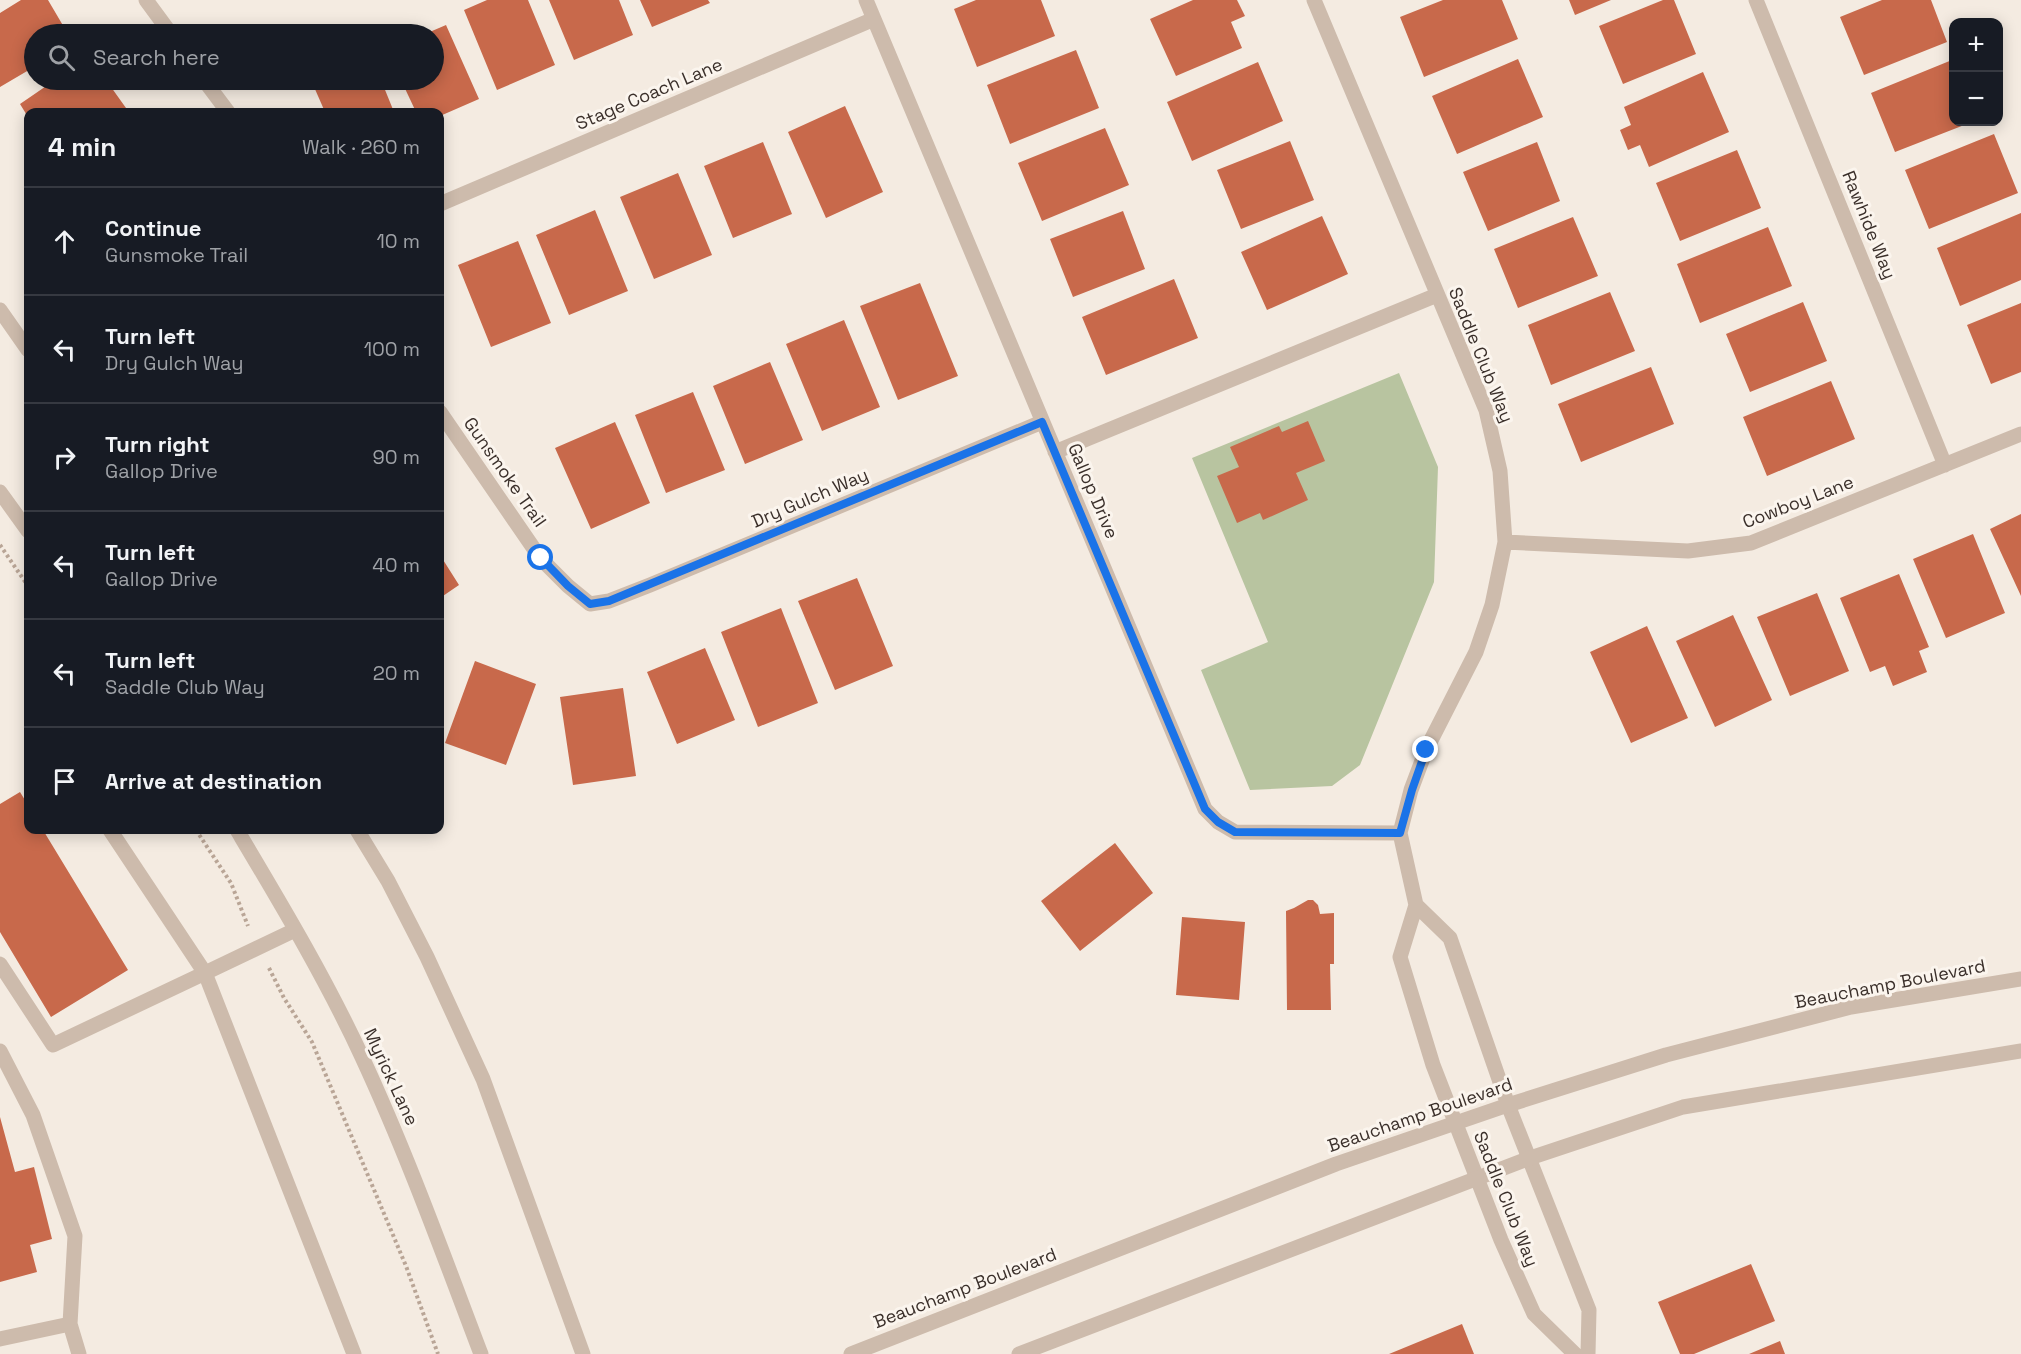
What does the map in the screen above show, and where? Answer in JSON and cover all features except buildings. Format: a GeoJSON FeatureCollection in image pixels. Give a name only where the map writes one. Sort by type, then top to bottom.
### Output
{"type":"FeatureCollection","features":[{"type":"Feature","properties":{"kind":"street"},"geometry":{"type":"LineString","coordinates":[[146,0],[164,24]]}},
{"type":"Feature","properties":{"kind":"street","name":"Gallop Drive"},"geometry":{"type":"LineString","coordinates":[[866,0],[1205,809],[1218,822],[1235,832],[1400,833]]}},
{"type":"Feature","properties":{"kind":"street","name":"Saddle Club Way"},"geometry":{"type":"LineString","coordinates":[[1314,0],[1486,410],[1500,471],[1505,542],[1492,605],[1476,652],[1426,750],[1400,833],[1416,905],[1400,957],[1433,1065],[1501,1240],[1534,1314],[1575,1354]]}},
{"type":"Feature","properties":{"kind":"street","name":"Rawhide Way"},"geometry":{"type":"LineString","coordinates":[[1756,0],[1945,465]]}},
{"type":"Feature","properties":{"kind":"street","name":"Stage Coach Lane"},"geometry":{"type":"LineString","coordinates":[[444,202],[874,19]]}},
{"type":"Feature","properties":{"kind":"street"},"geometry":{"type":"LineString","coordinates":[[212,90],[225,108]]}},
{"type":"Feature","properties":{"kind":"street"},"geometry":{"type":"LineString","coordinates":[[1055,452],[1437,295]]}},
{"type":"Feature","properties":{"kind":"street"},"geometry":{"type":"LineString","coordinates":[[0,310],[24,344]]}},
{"type":"Feature","properties":{"kind":"street","name":"Gunsmoke Trail"},"geometry":{"type":"LineString","coordinates":[[444,418],[541,558],[568,586],[590,604]]}},
{"type":"Feature","properties":{"kind":"street","name":"Dry Gulch Way"},"geometry":{"type":"LineString","coordinates":[[590,604],[609,601],[650,585],[1042,422]]}},
{"type":"Feature","properties":{"kind":"street","name":"Cowboy Lane"},"geometry":{"type":"LineString","coordinates":[[1505,542],[1688,551],[1751,543],[2021,434]]}},
{"type":"Feature","properties":{"kind":"street"},"geometry":{"type":"LineString","coordinates":[[0,492],[24,525]]}},
{"type":"Feature","properties":{"kind":"street"},"geometry":{"type":"LineString","coordinates":[[113,834],[205,973],[354,1354]]}},
{"type":"Feature","properties":{"kind":"street","name":"Myrick Lane"},"geometry":{"type":"LineString","coordinates":[[239,834],[323,980],[352,1036],[396,1132],[482,1354]]}},
{"type":"Feature","properties":{"kind":"street"},"geometry":{"type":"LineString","coordinates":[[359,834],[388,881],[427,957],[483,1079],[583,1354]]}},
{"type":"Feature","properties":{"kind":"street","name":"Saddle Club Way"},"geometry":{"type":"LineString","coordinates":[[1416,905],[1450,938],[1508,1105],[1589,1310],[1588,1354]]}},
{"type":"Feature","properties":{"kind":"street"},"geometry":{"type":"LineString","coordinates":[[0,964],[53,1045],[294,930]]}},
{"type":"Feature","properties":{"kind":"street","name":"Beauchamp Boulevard"},"geometry":{"type":"LineString","coordinates":[[851,1354],[1336,1164],[1508,1105],[1666,1055],[1851,1007],[2021,979]]}},
{"type":"Feature","properties":{"kind":"street"},"geometry":{"type":"LineString","coordinates":[[0,1051],[33,1115],[75,1236],[70,1324],[79,1354]]}},
{"type":"Feature","properties":{"kind":"street"},"geometry":{"type":"LineString","coordinates":[[1019,1354],[1530,1158],[1683,1107],[2021,1051]]}},
{"type":"Feature","properties":{"kind":"street"},"geometry":{"type":"LineString","coordinates":[[0,1339],[70,1324]]}},
{"type":"Feature","properties":{"kind":"path"},"geometry":{"type":"LineString","coordinates":[[0,545],[24,580]]}},
{"type":"Feature","properties":{"kind":"path"},"geometry":{"type":"LineString","coordinates":[[199,834],[231,883],[245,921],[284,998],[312,1042],[406,1266],[438,1354]]}},
{"type":"Feature","properties":{"kind":"green space"},"geometry":{"type":"Polygon","coordinates":[[[1399,373],[1438,467],[1434,582],[1360,765],[1332,786],[1250,790],[1201,670],[1268,642],[1192,458],[1399,373]]]}},
{"type":"Feature","properties":{"kind":"route"},"geometry":{"type":"LineString","coordinates":[[541,558],[568,586],[590,604],[609,601],[1042,422],[1205,809],[1218,822],[1235,832],[1400,833],[1426,750]]}}]}
